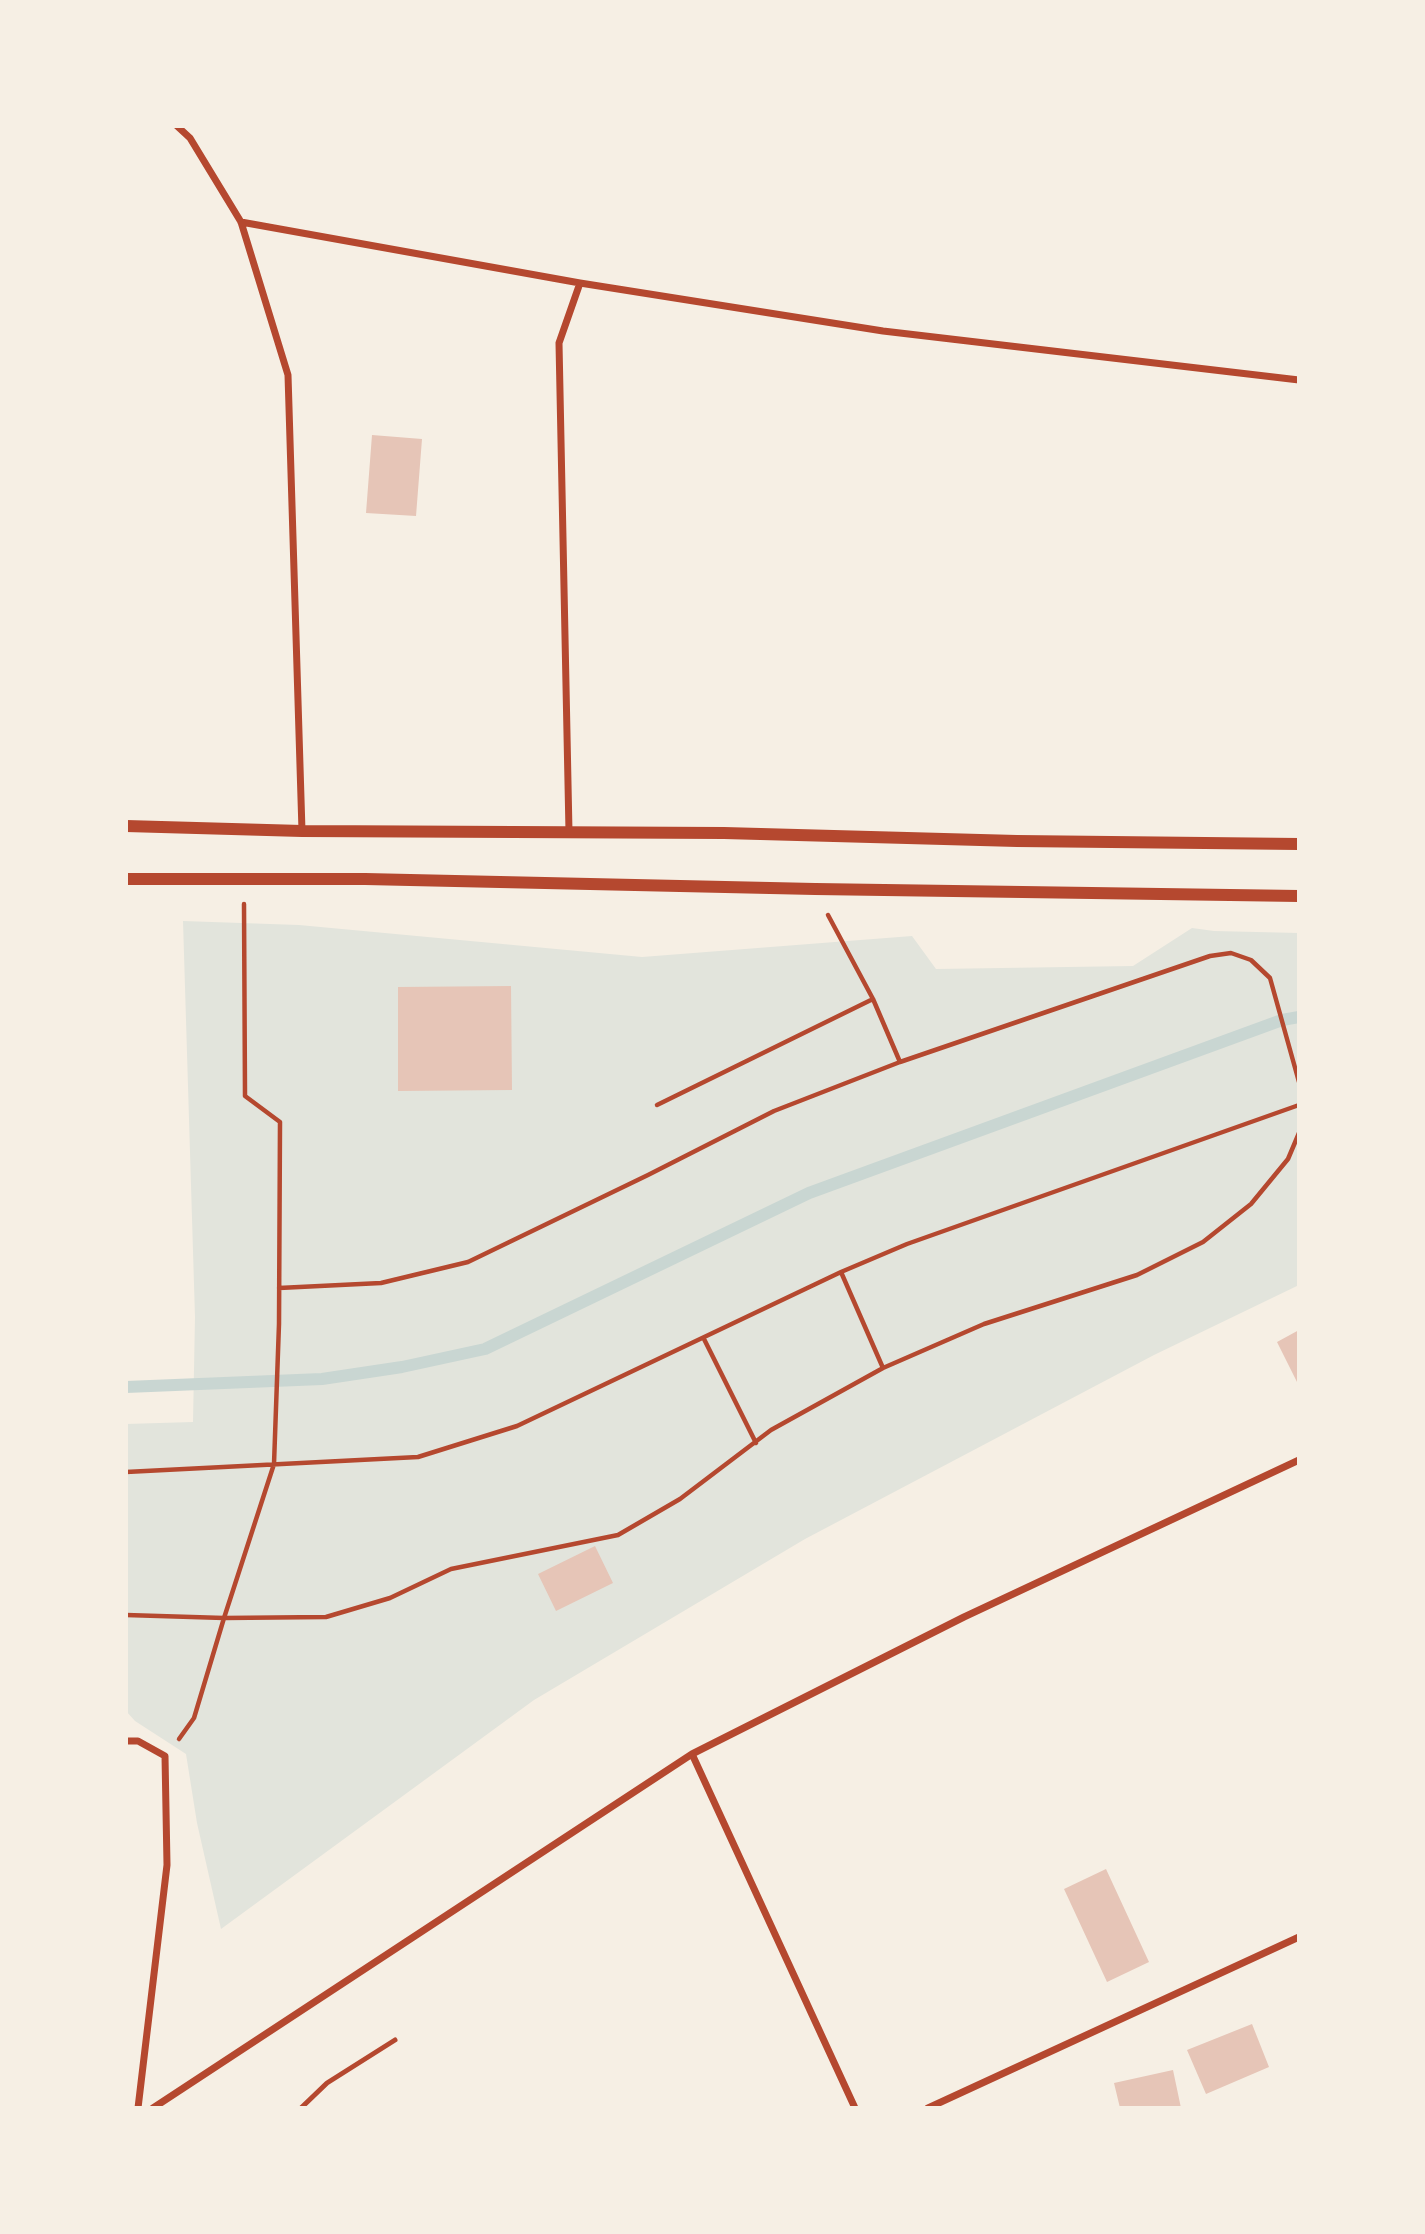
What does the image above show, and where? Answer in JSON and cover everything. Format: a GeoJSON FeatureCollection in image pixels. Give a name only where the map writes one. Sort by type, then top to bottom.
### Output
{"type":"FeatureCollection","features":[{"type":"Feature","properties":{"kind":"street"},"geometry":{"type":"LineString","coordinates":[[177,126],[190,138],[241,222],[288,375],[302,831]]}},
{"type":"Feature","properties":{"kind":"street"},"geometry":{"type":"LineString","coordinates":[[241,222],[580,283],[883,331],[1299,380]]}},
{"type":"Feature","properties":{"kind":"street"},"geometry":{"type":"LineString","coordinates":[[569,832],[559,343],[580,283]]}},
{"type":"Feature","properties":{"kind":"street"},"geometry":{"type":"LineString","coordinates":[[126,826],[302,831],[724,833],[1017,841],[1299,844]]}},
{"type":"Feature","properties":{"kind":"street"},"geometry":{"type":"LineString","coordinates":[[126,879],[393,879],[1299,896]]}},
{"type":"Feature","properties":{"kind":"street"},"geometry":{"type":"LineString","coordinates":[[153,2108],[692,1754],[964,1617],[1299,1460]]}},
{"type":"Feature","properties":{"kind":"street"},"geometry":{"type":"LineString","coordinates":[[126,1741],[138,1741],[165,1756],[166,1865],[138,2108]]}},
{"type":"Feature","properties":{"kind":"street"},"geometry":{"type":"LineString","coordinates":[[692,1754],[855,2108]]}},
{"type":"Feature","properties":{"kind":"street"},"geometry":{"type":"LineString","coordinates":[[928,2108],[1299,1937]]}},
{"type":"Feature","properties":{"kind":"lane"},"geometry":{"type":"LineString","coordinates":[[302,2108],[327,2083],[395,2040]]}},
{"type":"Feature","properties":{"kind":"path"},"geometry":{"type":"LineString","coordinates":[[165,1756],[194,1718],[274,1464],[279,1324],[280,1122],[245,1096],[244,879]]}},
{"type":"Feature","properties":{"kind":"path"},"geometry":{"type":"LineString","coordinates":[[815,889],[873,999],[900,1062]]}},
{"type":"Feature","properties":{"kind":"path"},"geometry":{"type":"LineString","coordinates":[[279,1287],[381,1283],[468,1262],[774,1111],[900,1062],[1210,957],[1231,953],[1251,960],[1270,978],[1299,1082]]}},
{"type":"Feature","properties":{"kind":"path"},"geometry":{"type":"LineString","coordinates":[[657,1105],[873,999]]}},
{"type":"Feature","properties":{"kind":"path"},"geometry":{"type":"LineString","coordinates":[[126,1472],[418,1457],[516,1426],[907,1244],[1299,1105]]}},
{"type":"Feature","properties":{"kind":"path"},"geometry":{"type":"LineString","coordinates":[[126,1615],[326,1617],[390,1598],[451,1569],[618,1535],[680,1499],[771,1430],[883,1368],[984,1324],[1138,1275],[1203,1242],[1251,1204],[1288,1158],[1299,1133]]}},
{"type":"Feature","properties":{"kind":"path"},"geometry":{"type":"LineString","coordinates":[[842,1272],[883,1368]]}},
{"type":"Feature","properties":{"kind":"path"},"geometry":{"type":"LineString","coordinates":[[704,1339],[756,1443]]}},
{"type":"Feature","properties":{"kind":"shaded area"},"geometry":{"type":"Polygon","coordinates":[[[183,921],[299,925],[642,957],[912,936],[936,969],[1133,966],[1192,928],[1299,933],[1299,1285],[1154,1355],[805,1539],[534,1700],[221,1929],[197,1823],[186,1754],[135,1721],[126,1711],[126,1424],[193,1422],[195,1317],[183,921]]]}},
{"type":"Feature","properties":{"kind":"building"},"geometry":{"type":"Polygon","coordinates":[[[372,435],[422,439],[416,516],[366,513],[372,435]]]}},
{"type":"Feature","properties":{"kind":"building"},"geometry":{"type":"Polygon","coordinates":[[[511,986],[512,1090],[398,1091],[398,987],[511,986]]]}},
{"type":"Feature","properties":{"kind":"building"},"geometry":{"type":"Polygon","coordinates":[[[1299,1330],[1299,1386],[1277,1342],[1299,1330]]]}},
{"type":"Feature","properties":{"kind":"building"},"geometry":{"type":"Polygon","coordinates":[[[595,1546],[613,1583],[556,1611],[538,1574],[595,1546]]]}},
{"type":"Feature","properties":{"kind":"building"},"geometry":{"type":"Polygon","coordinates":[[[1106,1869],[1149,1962],[1107,1982],[1064,1889],[1106,1869]]]}},
{"type":"Feature","properties":{"kind":"building"},"geometry":{"type":"Polygon","coordinates":[[[1252,2024],[1269,2067],[1206,2094],[1187,2050],[1252,2024]]]}},
{"type":"Feature","properties":{"kind":"building"},"geometry":{"type":"Polygon","coordinates":[[[1173,2070],[1181,2108],[1120,2108],[1114,2083],[1173,2070]]]}},
{"type":"Feature","properties":{"kind":"waterway"},"geometry":{"type":"LineString","coordinates":[[126,1387],[322,1379],[402,1367],[485,1349],[809,1193],[1282,1020],[1299,1017]]}}]}
